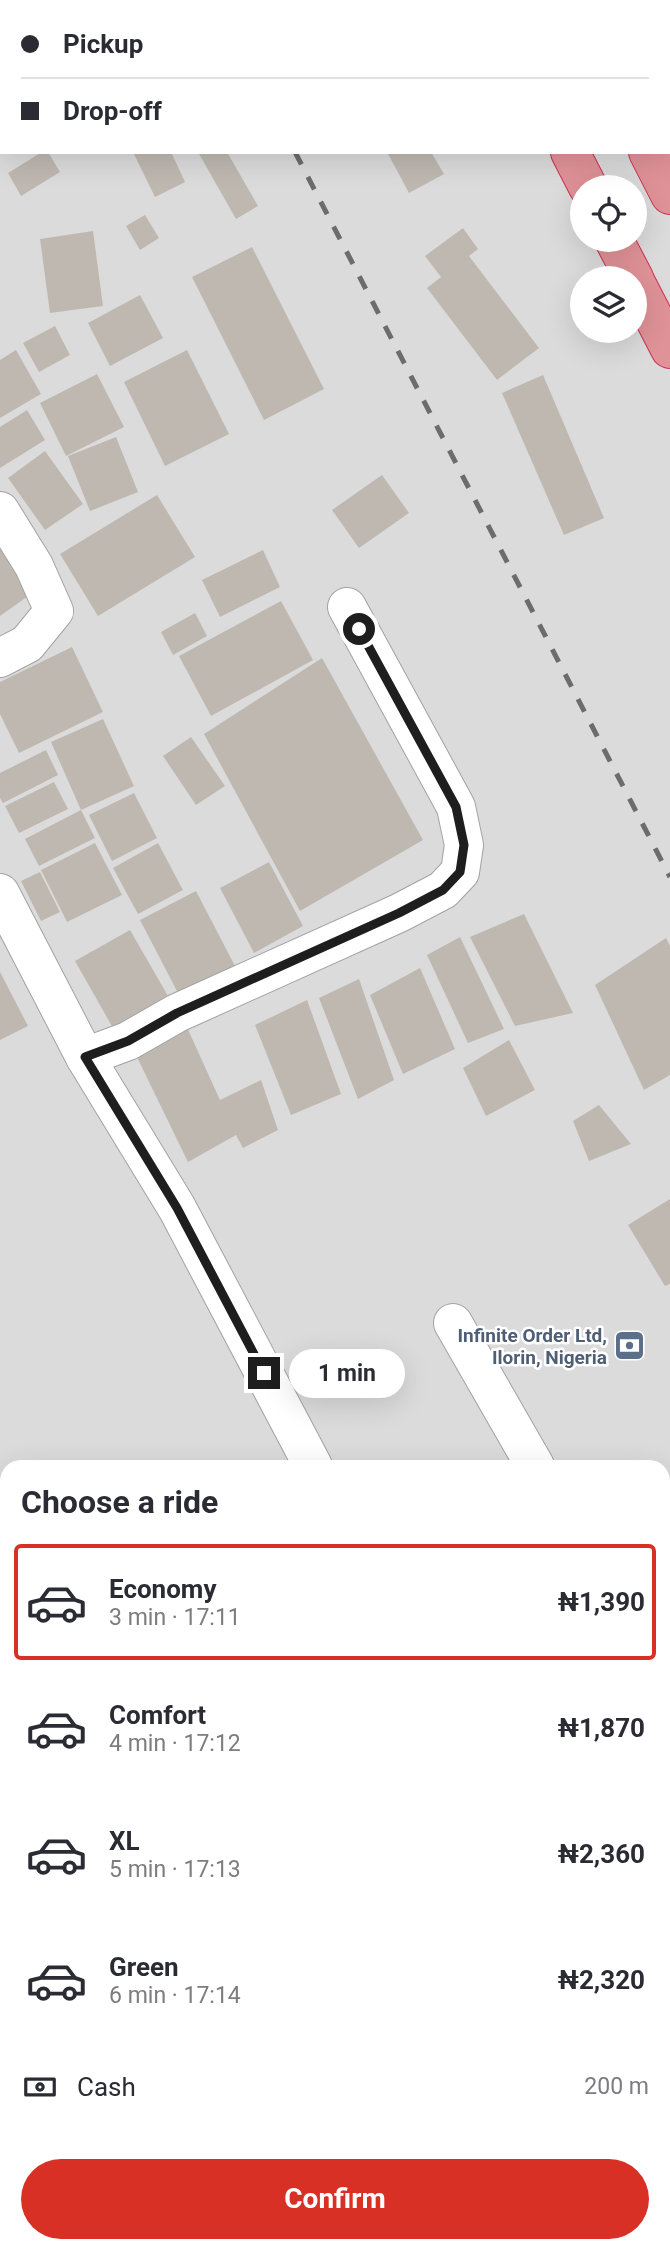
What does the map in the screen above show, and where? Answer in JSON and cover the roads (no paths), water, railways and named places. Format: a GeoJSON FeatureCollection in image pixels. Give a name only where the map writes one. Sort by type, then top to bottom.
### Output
{"type":"FeatureCollection","features":[{"type":"Feature","properties":{"kind":"highway"},"geometry":{"type":"LineString","coordinates":[[571,154],[581,175]]}},
{"type":"Feature","properties":{"kind":"highway"},"geometry":{"type":"LineString","coordinates":[[649,154],[670,195]]}},
{"type":"Feature","properties":{"kind":"highway"},"geometry":{"type":"LineString","coordinates":[[647,304],[670,349]]}},
{"type":"Feature","properties":{"kind":"street"},"geometry":{"type":"LineString","coordinates":[[0,511],[34,566],[54,611],[27,644],[0,659]]}},
{"type":"Feature","properties":{"kind":"street"},"geometry":{"type":"LineString","coordinates":[[85,1057],[128,1041],[177,1013],[399,913],[443,890],[460,872],[464,845],[456,807],[347,607]]}},
{"type":"Feature","properties":{"kind":"street"},"geometry":{"type":"LineString","coordinates":[[0,893],[85,1057],[177,1208],[310,1460]]}},
{"type":"Feature","properties":{"kind":"street"},"geometry":{"type":"LineString","coordinates":[[453,1324],[532,1460]]}},
{"type":"Feature","properties":{"kind":"railway"},"geometry":{"type":"LineString","coordinates":[[296,154],[670,877]]}},
{"type":"Feature","properties":{"kind":"place","name":"Infinite Order Ltd, Ilorin, Nigeria"},"geometry":{"type":"Point","coordinates":[630,1346]}}]}
